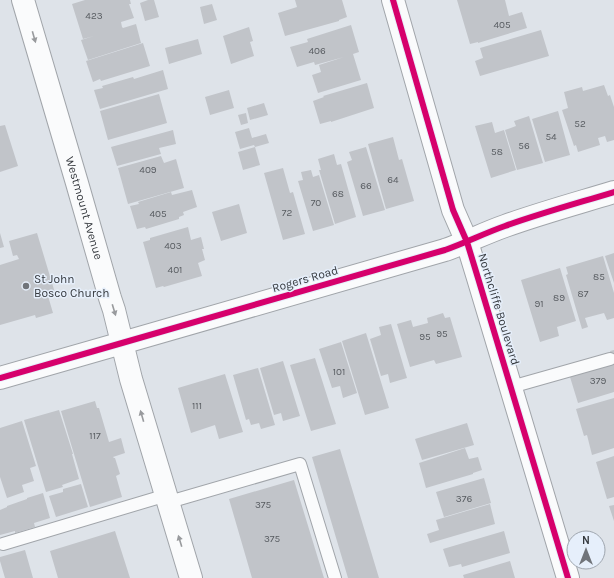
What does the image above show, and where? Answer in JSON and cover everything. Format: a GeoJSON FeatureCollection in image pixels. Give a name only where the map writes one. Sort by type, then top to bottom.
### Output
{"type":"FeatureCollection","features":[{"type":"Feature","properties":{"kind":"street","name":"Westmount Avenue"},"geometry":{"type":"LineString","coordinates":[[23,0],[114,310],[145,429],[168,499],[191,578]]}},
{"type":"Feature","properties":{"kind":"street","name":"Northcliffe Boulevard"},"geometry":{"type":"LineString","coordinates":[[393,0],[453,210],[467,242],[568,578]]}},
{"type":"Feature","properties":{"kind":"street","name":"Rogers Road"},"geometry":{"type":"LineString","coordinates":[[0,378],[422,257],[467,242],[504,226],[614,192]]}},
{"type":"Feature","properties":{"kind":"lane"},"geometry":{"type":"LineString","coordinates":[[511,387],[610,359]]}},
{"type":"Feature","properties":{"kind":"lane"},"geometry":{"type":"LineString","coordinates":[[3,544],[300,464],[335,578]]}},
{"type":"Feature","properties":{"kind":"building"},"geometry":{"type":"Polygon","coordinates":[[[85,0],[130,0],[131,4],[129,4],[134,18],[121,22],[122,27],[136,24],[141,43],[88,60],[81,40],[94,36],[83,39],[72,4],[85,0]]]}},
{"type":"Feature","properties":{"kind":"building"},"geometry":{"type":"Polygon","coordinates":[[[148,0],[154,0],[159,17],[145,21],[140,3],[148,0]]]}},
{"type":"Feature","properties":{"kind":"building"},"geometry":{"type":"Polygon","coordinates":[[[295,0],[342,0],[347,17],[339,21],[285,36],[278,13],[297,7],[295,0]]]}},
{"type":"Feature","properties":{"kind":"building"},"geometry":{"type":"Polygon","coordinates":[[[457,0],[505,0],[509,16],[522,12],[527,28],[470,44],[457,0]]]}},
{"type":"Feature","properties":{"kind":"building"},"geometry":{"type":"Polygon","coordinates":[[[212,4],[217,20],[204,24],[200,7],[212,4]]]}},
{"type":"Feature","properties":{"kind":"building"},"geometry":{"type":"Polygon","coordinates":[[[351,25],[359,52],[353,54],[361,80],[318,93],[312,75],[321,72],[319,65],[344,57],[315,65],[314,62],[297,67],[290,47],[308,42],[307,39],[351,25]]]}},
{"type":"Feature","properties":{"kind":"building"},"geometry":{"type":"Polygon","coordinates":[[[249,27],[253,41],[250,42],[254,56],[231,64],[223,36],[249,27]]]}},
{"type":"Feature","properties":{"kind":"building"},"geometry":{"type":"Polygon","coordinates":[[[541,30],[549,56],[480,76],[475,61],[483,58],[480,48],[541,30]]]}},
{"type":"Feature","properties":{"kind":"building"},"geometry":{"type":"Polygon","coordinates":[[[198,39],[202,54],[169,64],[165,48],[198,39]]]}},
{"type":"Feature","properties":{"kind":"building"},"geometry":{"type":"Polygon","coordinates":[[[143,43],[150,66],[93,82],[86,61],[143,43]]]}},
{"type":"Feature","properties":{"kind":"building"},"geometry":{"type":"Polygon","coordinates":[[[163,70],[168,89],[100,109],[94,90],[103,88],[102,86],[133,77],[134,79],[163,70]]]}},
{"type":"Feature","properties":{"kind":"building"},"geometry":{"type":"Polygon","coordinates":[[[367,83],[374,108],[331,122],[320,124],[313,101],[324,97],[323,96],[367,83]]]}},
{"type":"Feature","properties":{"kind":"building"},"geometry":{"type":"Polygon","coordinates":[[[604,85],[608,96],[610,95],[614,107],[614,140],[607,142],[605,136],[598,138],[600,145],[578,152],[576,145],[574,146],[562,110],[568,108],[564,92],[582,87],[583,91],[604,85]]]}},
{"type":"Feature","properties":{"kind":"building"},"geometry":{"type":"Polygon","coordinates":[[[229,90],[234,108],[210,115],[205,97],[229,90]]]}},
{"type":"Feature","properties":{"kind":"building"},"geometry":{"type":"Polygon","coordinates":[[[159,94],[167,123],[108,140],[100,111],[159,94]]]}},
{"type":"Feature","properties":{"kind":"building"},"geometry":{"type":"Polygon","coordinates":[[[264,103],[268,115],[250,120],[247,108],[264,103]]]}},
{"type":"Feature","properties":{"kind":"building"},"geometry":{"type":"Polygon","coordinates":[[[558,111],[570,155],[545,162],[532,119],[558,111]]]}},
{"type":"Feature","properties":{"kind":"building"},"geometry":{"type":"Polygon","coordinates":[[[246,113],[248,123],[241,125],[238,115],[246,113]]]}},
{"type":"Feature","properties":{"kind":"building"},"geometry":{"type":"Polygon","coordinates":[[[529,116],[543,163],[517,170],[505,130],[516,126],[514,121],[529,116]]]}},
{"type":"Feature","properties":{"kind":"building"},"geometry":{"type":"Polygon","coordinates":[[[492,122],[495,133],[504,130],[516,170],[491,178],[475,126],[492,122]]]}},
{"type":"Feature","properties":{"kind":"building"},"geometry":{"type":"Polygon","coordinates":[[[5,125],[18,166],[0,172],[0,126],[5,125]]]}},
{"type":"Feature","properties":{"kind":"building"},"geometry":{"type":"Polygon","coordinates":[[[249,128],[252,138],[266,134],[269,143],[240,149],[235,132],[249,128]]]}},
{"type":"Feature","properties":{"kind":"building"},"geometry":{"type":"Polygon","coordinates":[[[173,130],[176,144],[159,148],[161,154],[117,166],[111,147],[173,130]]]}},
{"type":"Feature","properties":{"kind":"building"},"geometry":{"type":"Polygon","coordinates":[[[393,137],[399,160],[402,159],[414,201],[386,209],[368,144],[393,137]]]}},
{"type":"Feature","properties":{"kind":"building"},"geometry":{"type":"Polygon","coordinates":[[[255,147],[260,165],[243,170],[238,152],[255,147]]]}},
{"type":"Feature","properties":{"kind":"building"},"geometry":{"type":"Polygon","coordinates":[[[366,147],[385,210],[363,216],[347,162],[352,160],[349,152],[366,147]]]}},
{"type":"Feature","properties":{"kind":"building"},"geometry":{"type":"Polygon","coordinates":[[[334,154],[337,165],[341,164],[356,217],[335,224],[319,170],[321,170],[318,159],[334,154]]]}},
{"type":"Feature","properties":{"kind":"building"},"geometry":{"type":"Polygon","coordinates":[[[161,156],[164,163],[176,159],[184,188],[128,204],[118,168],[161,156]]]}},
{"type":"Feature","properties":{"kind":"building"},"geometry":{"type":"Polygon","coordinates":[[[283,168],[290,193],[293,192],[305,234],[283,240],[264,173],[283,168]]]}},
{"type":"Feature","properties":{"kind":"building"},"geometry":{"type":"Polygon","coordinates":[[[311,170],[313,177],[319,175],[334,225],[313,231],[298,181],[303,180],[301,172],[311,170]]]}},
{"type":"Feature","properties":{"kind":"building"},"geometry":{"type":"Polygon","coordinates":[[[192,190],[197,207],[183,212],[184,215],[179,217],[179,219],[146,229],[145,227],[137,229],[130,206],[139,204],[138,202],[171,192],[172,195],[192,190]]]}},
{"type":"Feature","properties":{"kind":"building"},"geometry":{"type":"Polygon","coordinates":[[[239,204],[247,233],[221,241],[212,212],[239,204]]]}},
{"type":"Feature","properties":{"kind":"building"},"geometry":{"type":"Polygon","coordinates":[[[188,227],[191,240],[201,237],[205,260],[198,263],[202,276],[156,288],[143,242],[150,240],[150,238],[188,227]]]}},
{"type":"Feature","properties":{"kind":"building"},"geometry":{"type":"Polygon","coordinates":[[[0,233],[4,247],[0,248],[0,233]]]}},
{"type":"Feature","properties":{"kind":"building","name":"St John Bosco Church"},"geometry":{"type":"Polygon","coordinates":[[[37,233],[55,293],[48,296],[53,313],[36,318],[35,315],[0,325],[0,265],[19,259],[17,255],[13,256],[9,241],[37,233]]]}},
{"type":"Feature","properties":{"kind":"building"},"geometry":{"type":"Polygon","coordinates":[[[614,253],[614,283],[605,256],[614,253]]]}},
{"type":"Feature","properties":{"kind":"building"},"geometry":{"type":"Polygon","coordinates":[[[603,256],[614,293],[614,318],[607,320],[604,313],[585,318],[588,327],[582,329],[566,275],[568,274],[566,267],[603,256]]]}},
{"type":"Feature","properties":{"kind":"building"},"geometry":{"type":"Polygon","coordinates":[[[560,268],[576,321],[557,327],[559,336],[540,342],[521,280],[560,268]]]}},
{"type":"Feature","properties":{"kind":"building"},"geometry":{"type":"Polygon","coordinates":[[[443,313],[445,318],[450,317],[462,357],[436,364],[434,360],[410,367],[397,324],[411,320],[413,327],[428,323],[427,318],[443,313]]]}},
{"type":"Feature","properties":{"kind":"building"},"geometry":{"type":"Polygon","coordinates":[[[391,324],[407,378],[390,383],[388,374],[381,376],[370,339],[381,335],[379,327],[391,324]]]}},
{"type":"Feature","properties":{"kind":"building"},"geometry":{"type":"Polygon","coordinates":[[[366,333],[389,408],[365,415],[342,341],[366,333]]]}},
{"type":"Feature","properties":{"kind":"building"},"geometry":{"type":"Polygon","coordinates":[[[341,342],[357,393],[343,398],[340,386],[332,388],[319,349],[341,342]]]}},
{"type":"Feature","properties":{"kind":"building"},"geometry":{"type":"Polygon","coordinates":[[[614,350],[614,392],[578,403],[570,377],[613,364],[610,351],[614,350]]]}},
{"type":"Feature","properties":{"kind":"building"},"geometry":{"type":"Polygon","coordinates":[[[315,358],[336,424],[311,431],[290,365],[315,358]]]}},
{"type":"Feature","properties":{"kind":"building"},"geometry":{"type":"Polygon","coordinates":[[[283,361],[300,416],[283,421],[281,413],[274,415],[260,368],[283,361]]]}},
{"type":"Feature","properties":{"kind":"building"},"geometry":{"type":"Polygon","coordinates":[[[258,368],[275,425],[261,429],[259,423],[251,425],[249,419],[246,420],[233,375],[258,368]]]}},
{"type":"Feature","properties":{"kind":"building"},"geometry":{"type":"Polygon","coordinates":[[[225,374],[243,432],[219,439],[215,425],[191,433],[178,388],[225,374]]]}},
{"type":"Feature","properties":{"kind":"building"},"geometry":{"type":"Polygon","coordinates":[[[614,398],[614,448],[592,455],[587,435],[584,436],[576,409],[614,398]]]}},
{"type":"Feature","properties":{"kind":"building"},"geometry":{"type":"Polygon","coordinates":[[[95,401],[97,408],[99,408],[109,442],[121,438],[125,453],[113,457],[115,458],[120,474],[116,476],[122,497],[90,507],[61,411],[95,401]]]}},
{"type":"Feature","properties":{"kind":"building"},"geometry":{"type":"Polygon","coordinates":[[[59,410],[79,479],[62,485],[63,487],[46,492],[24,420],[59,410]]]}},
{"type":"Feature","properties":{"kind":"building"},"geometry":{"type":"Polygon","coordinates":[[[22,421],[36,466],[30,468],[34,481],[22,485],[24,492],[7,498],[0,477],[0,428],[22,421]]]}},
{"type":"Feature","properties":{"kind":"building"},"geometry":{"type":"Polygon","coordinates":[[[467,423],[474,445],[422,460],[415,439],[467,423]]]}},
{"type":"Feature","properties":{"kind":"building"},"geometry":{"type":"Polygon","coordinates":[[[465,448],[469,459],[478,457],[482,470],[426,488],[419,463],[465,448]]]}},
{"type":"Feature","properties":{"kind":"building"},"geometry":{"type":"Polygon","coordinates":[[[340,449],[379,578],[348,578],[312,457],[340,449]]]}},
{"type":"Feature","properties":{"kind":"building"},"geometry":{"type":"Polygon","coordinates":[[[614,456],[614,497],[607,499],[596,462],[614,456]]]}},
{"type":"Feature","properties":{"kind":"building"},"geometry":{"type":"Polygon","coordinates":[[[484,478],[491,503],[444,517],[436,492],[484,478]]]}},
{"type":"Feature","properties":{"kind":"building"},"geometry":{"type":"Polygon","coordinates":[[[294,480],[324,578],[252,578],[229,499],[294,480]]]}},
{"type":"Feature","properties":{"kind":"building"},"geometry":{"type":"Polygon","coordinates":[[[81,484],[88,507],[56,517],[49,496],[63,492],[63,489],[81,484]]]}},
{"type":"Feature","properties":{"kind":"building"},"geometry":{"type":"Polygon","coordinates":[[[43,493],[50,518],[34,523],[35,527],[15,533],[15,531],[0,535],[0,510],[27,498],[43,493]]]}},
{"type":"Feature","properties":{"kind":"building"},"geometry":{"type":"Polygon","coordinates":[[[490,504],[495,524],[430,543],[427,534],[439,530],[436,520],[490,504]]]}},
{"type":"Feature","properties":{"kind":"building"},"geometry":{"type":"Polygon","coordinates":[[[614,505],[614,521],[609,506],[614,505]]]}},
{"type":"Feature","properties":{"kind":"building"},"geometry":{"type":"Polygon","coordinates":[[[115,531],[130,578],[58,578],[50,551],[115,531]]]}},
{"type":"Feature","properties":{"kind":"building"},"geometry":{"type":"Polygon","coordinates":[[[504,531],[510,553],[462,567],[461,564],[449,567],[443,549],[504,531]]]}},
{"type":"Feature","properties":{"kind":"building"},"geometry":{"type":"Polygon","coordinates":[[[25,550],[33,578],[5,578],[0,557],[25,550]]]}},
{"type":"Feature","properties":{"kind":"building"},"geometry":{"type":"Polygon","coordinates":[[[510,561],[515,578],[464,578],[463,575],[510,561]]]}},
{"type":"Feature","properties":{"kind":"cycle path"},"geometry":{"type":"LineString","coordinates":[[393,0],[453,210],[467,242],[568,578]]}},
{"type":"Feature","properties":{"kind":"cycle path"},"geometry":{"type":"LineString","coordinates":[[0,378],[445,250],[519,221],[614,192]]}},
{"type":"Feature","properties":{"kind":"place","name":"St John Bosco Church"},"geometry":{"type":"Point","coordinates":[26,286]}}]}
